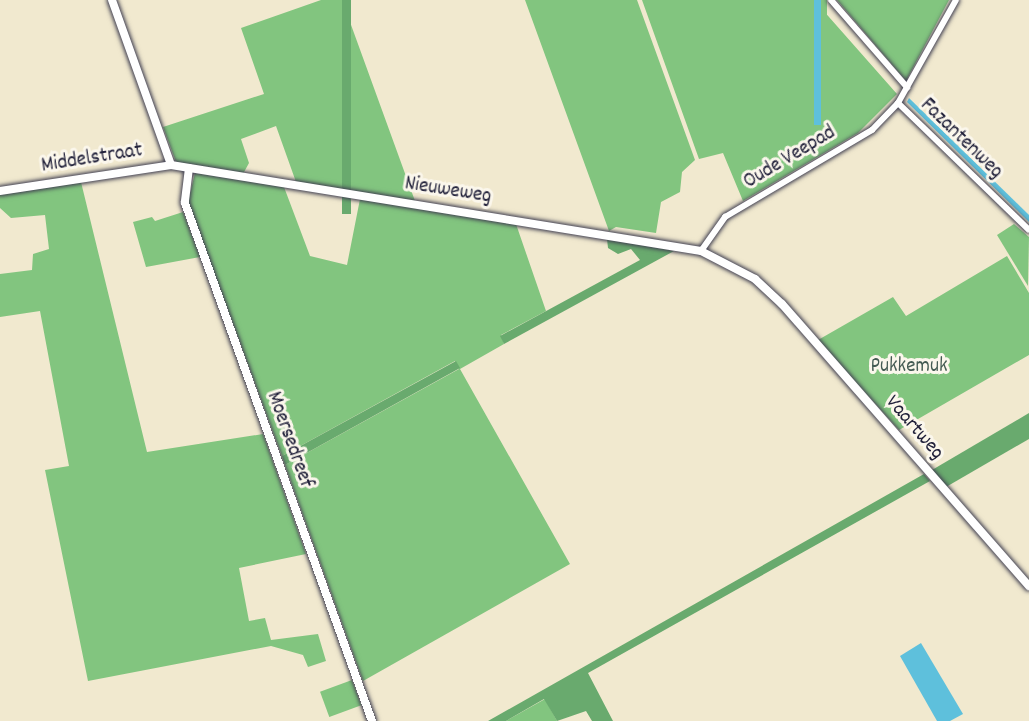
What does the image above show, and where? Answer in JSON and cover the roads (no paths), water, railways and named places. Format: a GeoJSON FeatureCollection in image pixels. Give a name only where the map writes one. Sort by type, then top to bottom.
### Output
{"type":"FeatureCollection","features":[{"type":"Feature","properties":{"kind":"street"},"geometry":{"type":"LineString","coordinates":[[112,0],[171,165]]}},
{"type":"Feature","properties":{"kind":"street"},"geometry":{"type":"LineString","coordinates":[[831,0],[907,87]]}},
{"type":"Feature","properties":{"kind":"street","name":"Oude Veepad"},"geometry":{"type":"LineString","coordinates":[[701,251],[725,217],[872,130],[900,101],[956,0]]}},
{"type":"Feature","properties":{"kind":"street","name":"Fazantenweg"},"geometry":{"type":"LineString","coordinates":[[900,101],[1029,230]]}},
{"type":"Feature","properties":{"kind":"street","name":"Middelstraat"},"geometry":{"type":"LineString","coordinates":[[0,191],[171,165],[189,168]]}},
{"type":"Feature","properties":{"kind":"street","name":"Nieuweweg"},"geometry":{"type":"LineString","coordinates":[[189,168],[701,251]]}},
{"type":"Feature","properties":{"kind":"street","name":"Moersedreef"},"geometry":{"type":"LineString","coordinates":[[189,168],[185,203],[372,721]]}},
{"type":"Feature","properties":{"kind":"street","name":"Vaartweg"},"geometry":{"type":"LineString","coordinates":[[701,251],[755,279],[782,304],[1029,586]]}},
{"type":"Feature","properties":{"kind":"water"},"geometry":{"type":"Polygon","coordinates":[[[814,0],[821,0],[821,125],[814,125],[814,0]]]}},
{"type":"Feature","properties":{"kind":"water"},"geometry":{"type":"Polygon","coordinates":[[[909,98],[1029,215],[1029,222],[907,102],[909,98]]]}},
{"type":"Feature","properties":{"kind":"water"},"geometry":{"type":"Polygon","coordinates":[[[921,643],[963,714],[950,721],[937,721],[900,656],[921,643]]]}},
{"type":"Feature","properties":{"kind":"park label","name":"Pukkemuk"},"geometry":{"type":"Point","coordinates":[909,367]}}]}
